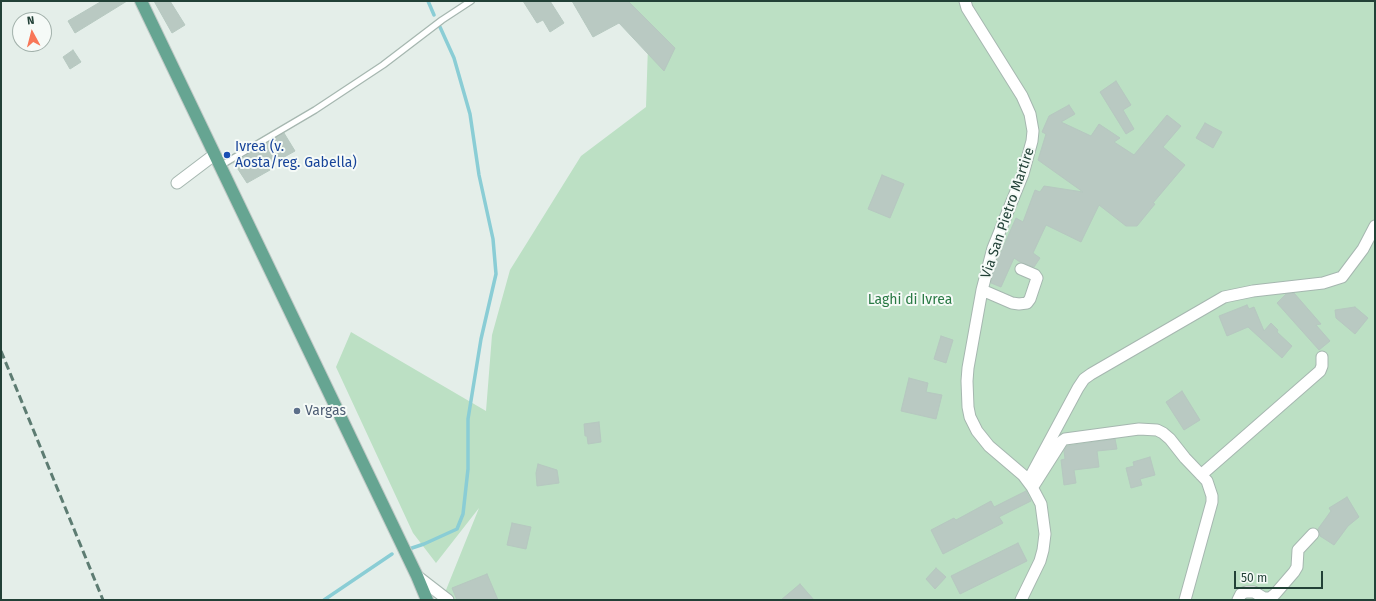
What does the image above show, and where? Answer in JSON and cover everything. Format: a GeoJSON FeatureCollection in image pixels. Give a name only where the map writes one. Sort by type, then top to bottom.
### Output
{"type":"FeatureCollection","features":[{"type":"Feature","properties":{"kind":"main road"},"geometry":{"type":"LineString","coordinates":[[141,1],[417,576],[427,600]]}},
{"type":"Feature","properties":{"kind":"street","name":"Via San Pietro Martire"},"geometry":{"type":"LineString","coordinates":[[965,1],[971,14],[1022,96],[1030,114],[1033,131],[1032,141],[1023,174],[993,248],[982,290],[968,368],[967,393],[970,417],[977,431],[989,446],[1023,475],[1030,484],[1041,504],[1044,517],[1045,540],[1040,561],[1021,600]]}},
{"type":"Feature","properties":{"kind":"street"},"geometry":{"type":"LineString","coordinates":[[177,183],[214,155]]}},
{"type":"Feature","properties":{"kind":"street"},"geometry":{"type":"LineString","coordinates":[[1030,484],[1078,388],[1084,379],[1224,297],[1253,291],[1323,283],[1342,277],[1363,249],[1375,226]]}},
{"type":"Feature","properties":{"kind":"street"},"geometry":{"type":"LineString","coordinates":[[982,290],[1012,303],[1027,303],[1030,299],[1037,278],[1021,269]]}},
{"type":"Feature","properties":{"kind":"street"},"geometry":{"type":"LineString","coordinates":[[1201,476],[1320,371],[1322,366],[1322,357]]}},
{"type":"Feature","properties":{"kind":"street"},"geometry":{"type":"LineString","coordinates":[[1030,484],[1065,439],[1139,429],[1157,430],[1163,433],[1170,439],[1184,458],[1207,481],[1212,502],[1185,600]]}},
{"type":"Feature","properties":{"kind":"street"},"geometry":{"type":"LineString","coordinates":[[1238,600],[1241,594],[1246,592],[1254,592],[1264,598],[1270,598],[1275,594],[1294,572],[1298,550],[1313,534]]}},
{"type":"Feature","properties":{"kind":"street"},"geometry":{"type":"LineString","coordinates":[[417,576],[448,600]]}},
{"type":"Feature","properties":{"kind":"lane"},"geometry":{"type":"LineString","coordinates":[[220,166],[315,110],[383,65],[442,20],[471,1]]}},
{"type":"Feature","properties":{"kind":"green space","name":"Laghi di Ivrea"},"geometry":{"type":"Polygon","coordinates":[[[603,1],[1375,1],[1375,600],[449,600],[446,590],[479,508],[436,563],[413,533],[336,367],[351,332],[486,411],[492,335],[510,270],[581,156],[646,107],[648,45],[603,1]]]}},
{"type":"Feature","properties":{"kind":"building"},"geometry":{"type":"Polygon","coordinates":[[[102,1],[127,1],[75,33],[68,21],[102,1]]]}},
{"type":"Feature","properties":{"kind":"building"},"geometry":{"type":"Polygon","coordinates":[[[154,1],[170,1],[185,25],[172,33],[154,1]]]}},
{"type":"Feature","properties":{"kind":"building"},"geometry":{"type":"Polygon","coordinates":[[[523,1],[550,1],[564,23],[550,32],[543,20],[537,23],[523,1]]]}},
{"type":"Feature","properties":{"kind":"building"},"geometry":{"type":"Polygon","coordinates":[[[572,1],[628,1],[675,48],[664,71],[619,23],[593,37],[572,1]]]}},
{"type":"Feature","properties":{"kind":"building"},"geometry":{"type":"Polygon","coordinates":[[[73,50],[81,62],[70,69],[63,57],[73,50]]]}},
{"type":"Feature","properties":{"kind":"building"},"geometry":{"type":"Polygon","coordinates":[[[1116,81],[1131,105],[1123,110],[1134,129],[1126,134],[1100,92],[1116,81]]]}},
{"type":"Feature","properties":{"kind":"building"},"geometry":{"type":"Polygon","coordinates":[[[1069,105],[1075,114],[1061,122],[1091,136],[1099,124],[1120,138],[1114,142],[1134,155],[1167,115],[1181,126],[1163,147],[1185,165],[1153,203],[1155,204],[1137,226],[1126,226],[1099,205],[1081,242],[1046,225],[1033,253],[1040,258],[1034,267],[1014,258],[1001,287],[991,283],[996,263],[1016,218],[1023,222],[1035,190],[1040,192],[1044,186],[1083,192],[1038,160],[1046,134],[1042,132],[1049,116],[1069,105]]]}},
{"type":"Feature","properties":{"kind":"building"},"geometry":{"type":"Polygon","coordinates":[[[1205,123],[1222,132],[1213,148],[1196,138],[1205,123]]]}},
{"type":"Feature","properties":{"kind":"building"},"geometry":{"type":"Polygon","coordinates":[[[284,133],[295,151],[268,166],[270,170],[247,183],[234,163],[284,133]]]}},
{"type":"Feature","properties":{"kind":"building"},"geometry":{"type":"Polygon","coordinates":[[[882,175],[904,184],[890,218],[868,209],[882,175]]]}},
{"type":"Feature","properties":{"kind":"building"},"geometry":{"type":"Polygon","coordinates":[[[1294,293],[1321,324],[1316,325],[1330,341],[1319,350],[1277,303],[1286,294],[1294,293]]]}},
{"type":"Feature","properties":{"kind":"building"},"geometry":{"type":"Polygon","coordinates":[[[1247,305],[1249,309],[1254,307],[1264,331],[1271,323],[1278,330],[1277,332],[1292,346],[1282,358],[1248,327],[1227,336],[1219,316],[1247,305]]]}},
{"type":"Feature","properties":{"kind":"building"},"geometry":{"type":"Polygon","coordinates":[[[1355,307],[1368,318],[1355,334],[1336,318],[1335,310],[1355,307]]]}},
{"type":"Feature","properties":{"kind":"building"},"geometry":{"type":"Polygon","coordinates":[[[941,336],[953,340],[946,363],[934,359],[941,336]]]}},
{"type":"Feature","properties":{"kind":"building"},"geometry":{"type":"Polygon","coordinates":[[[909,378],[928,383],[926,392],[942,395],[936,419],[901,411],[909,378]]]}},
{"type":"Feature","properties":{"kind":"building"},"geometry":{"type":"Polygon","coordinates":[[[1182,391],[1200,420],[1184,430],[1166,402],[1182,391]]]}},
{"type":"Feature","properties":{"kind":"building"},"geometry":{"type":"Polygon","coordinates":[[[599,422],[601,442],[588,444],[587,436],[585,436],[584,424],[599,422]]]}},
{"type":"Feature","properties":{"kind":"building"},"geometry":{"type":"Polygon","coordinates":[[[1115,439],[1117,449],[1097,451],[1099,467],[1074,470],[1076,483],[1064,485],[1061,460],[1065,459],[1064,451],[1067,446],[1115,439]]]}},
{"type":"Feature","properties":{"kind":"building"},"geometry":{"type":"Polygon","coordinates":[[[1150,457],[1155,475],[1140,479],[1142,485],[1131,488],[1126,468],[1134,466],[1133,462],[1150,457]]]}},
{"type":"Feature","properties":{"kind":"building"},"geometry":{"type":"Polygon","coordinates":[[[538,464],[557,470],[559,483],[537,486],[536,473],[538,464]]]}},
{"type":"Feature","properties":{"kind":"building"},"geometry":{"type":"Polygon","coordinates":[[[1026,491],[1031,501],[999,517],[1003,523],[943,554],[931,530],[954,518],[956,520],[991,501],[994,507],[1026,491]]]}},
{"type":"Feature","properties":{"kind":"building"},"geometry":{"type":"Polygon","coordinates":[[[1347,497],[1359,517],[1348,526],[1334,545],[1320,536],[1318,529],[1331,511],[1329,508],[1347,497]]]}},
{"type":"Feature","properties":{"kind":"building"},"geometry":{"type":"Polygon","coordinates":[[[512,523],[531,527],[526,549],[507,545],[512,523]]]}},
{"type":"Feature","properties":{"kind":"building"},"geometry":{"type":"Polygon","coordinates":[[[1018,543],[1027,561],[960,594],[951,576],[1018,543]]]}},
{"type":"Feature","properties":{"kind":"building"},"geometry":{"type":"Polygon","coordinates":[[[936,568],[946,577],[935,589],[926,579],[936,568]]]}},
{"type":"Feature","properties":{"kind":"building"},"geometry":{"type":"Polygon","coordinates":[[[487,574],[498,600],[457,600],[452,588],[487,574]]]}},
{"type":"Feature","properties":{"kind":"building"},"geometry":{"type":"Polygon","coordinates":[[[800,584],[814,600],[781,600],[800,584]]]}},
{"type":"Feature","properties":{"kind":"waterway"},"geometry":{"type":"LineString","coordinates":[[428,1],[434,15]]}},
{"type":"Feature","properties":{"kind":"waterway"},"geometry":{"type":"LineString","coordinates":[[409,549],[457,529],[463,514],[468,469],[468,419],[481,339],[496,274],[493,239],[479,175],[470,114],[454,58],[440,27]]}},
{"type":"Feature","properties":{"kind":"waterway"},"geometry":{"type":"LineString","coordinates":[[324,600],[392,554]]}},
{"type":"Feature","properties":{"kind":"railway"},"geometry":{"type":"LineString","coordinates":[[1,351],[103,600]]}},
{"type":"Feature","properties":{"kind":"place","name":"Ivrea (v. Aosta/reg. Gabella)"},"geometry":{"type":"Point","coordinates":[227,155]}},
{"type":"Feature","properties":{"kind":"place","name":"Vargas"},"geometry":{"type":"Point","coordinates":[297,411]}}]}
